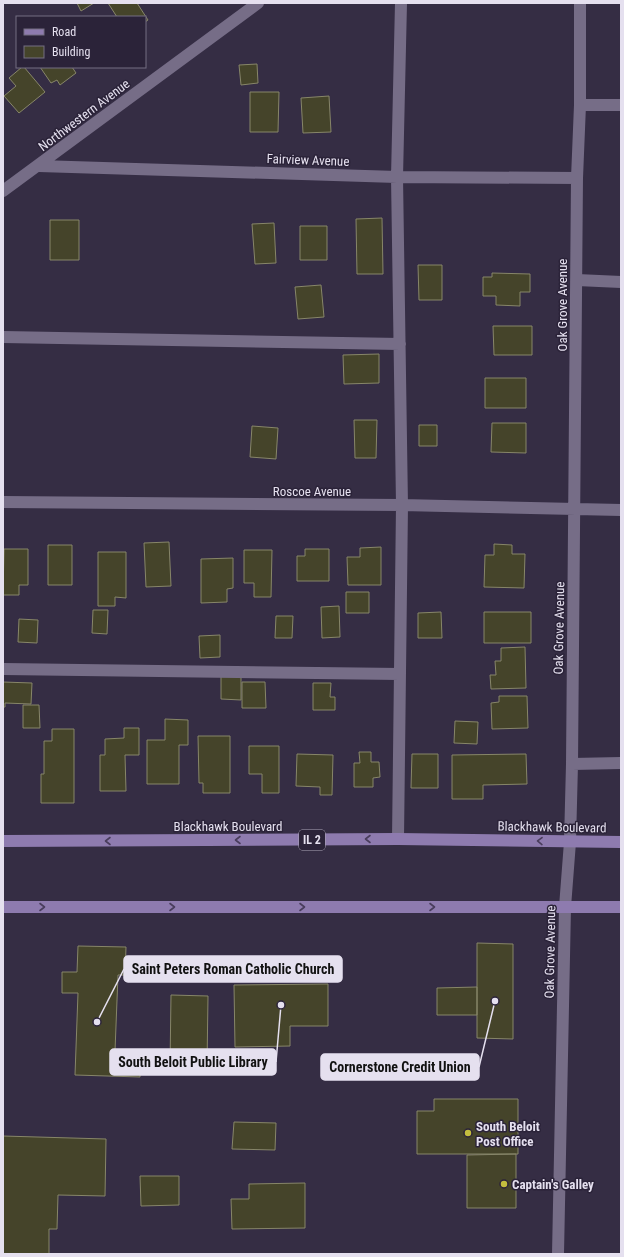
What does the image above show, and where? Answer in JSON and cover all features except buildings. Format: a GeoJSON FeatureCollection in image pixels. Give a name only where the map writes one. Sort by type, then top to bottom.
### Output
{"type":"FeatureCollection","features":[{"type":"Feature","properties":{"kind":"main road","name":"Blackhawk Boulevard"},"geometry":{"type":"LineString","coordinates":[[3,841],[398,839],[621,842]]}},
{"type":"Feature","properties":{"kind":"main road"},"geometry":{"type":"LineString","coordinates":[[3,908],[621,908]]}},
{"type":"Feature","properties":{"kind":"street","name":"Northwestern Avenue"},"geometry":{"type":"LineString","coordinates":[[3,191],[39,166],[258,3]]}},
{"type":"Feature","properties":{"kind":"street"},"geometry":{"type":"LineString","coordinates":[[398,839],[402,505],[397,177],[401,3]]}},
{"type":"Feature","properties":{"kind":"street","name":"Oak Grove Avenue"},"geometry":{"type":"LineString","coordinates":[[558,1254],[565,907],[570,842],[572,764],[580,3]]}},
{"type":"Feature","properties":{"kind":"street"},"geometry":{"type":"LineString","coordinates":[[580,105],[621,105]]}},
{"type":"Feature","properties":{"kind":"street","name":"Fairview Avenue"},"geometry":{"type":"LineString","coordinates":[[39,166],[397,177],[577,178]]}},
{"type":"Feature","properties":{"kind":"street"},"geometry":{"type":"LineString","coordinates":[[577,280],[621,282]]}},
{"type":"Feature","properties":{"kind":"street"},"geometry":{"type":"LineString","coordinates":[[3,337],[400,344]]}},
{"type":"Feature","properties":{"kind":"street","name":"Roscoe Avenue"},"geometry":{"type":"LineString","coordinates":[[3,502],[402,505],[621,510]]}},
{"type":"Feature","properties":{"kind":"street"},"geometry":{"type":"LineString","coordinates":[[3,669],[400,674]]}},
{"type":"Feature","properties":{"kind":"street"},"geometry":{"type":"LineString","coordinates":[[572,764],[621,763]]}},
{"type":"Feature","properties":{"kind":"place","name":"Cornerstone Credit Union"},"geometry":{"type":"Point","coordinates":[495,1001]}},
{"type":"Feature","properties":{"kind":"place","name":"South Beloit Public Library"},"geometry":{"type":"Point","coordinates":[281,1005]}},
{"type":"Feature","properties":{"kind":"place","name":"Saint Peters Roman Catholic Church"},"geometry":{"type":"Point","coordinates":[97,1022]}},
{"type":"Feature","properties":{"kind":"place","name":"South Beloit Post Office"},"geometry":{"type":"Point","coordinates":[468,1133]}},
{"type":"Feature","properties":{"kind":"place","name":"Captain's Galley"},"geometry":{"type":"Point","coordinates":[504,1184]}}]}
